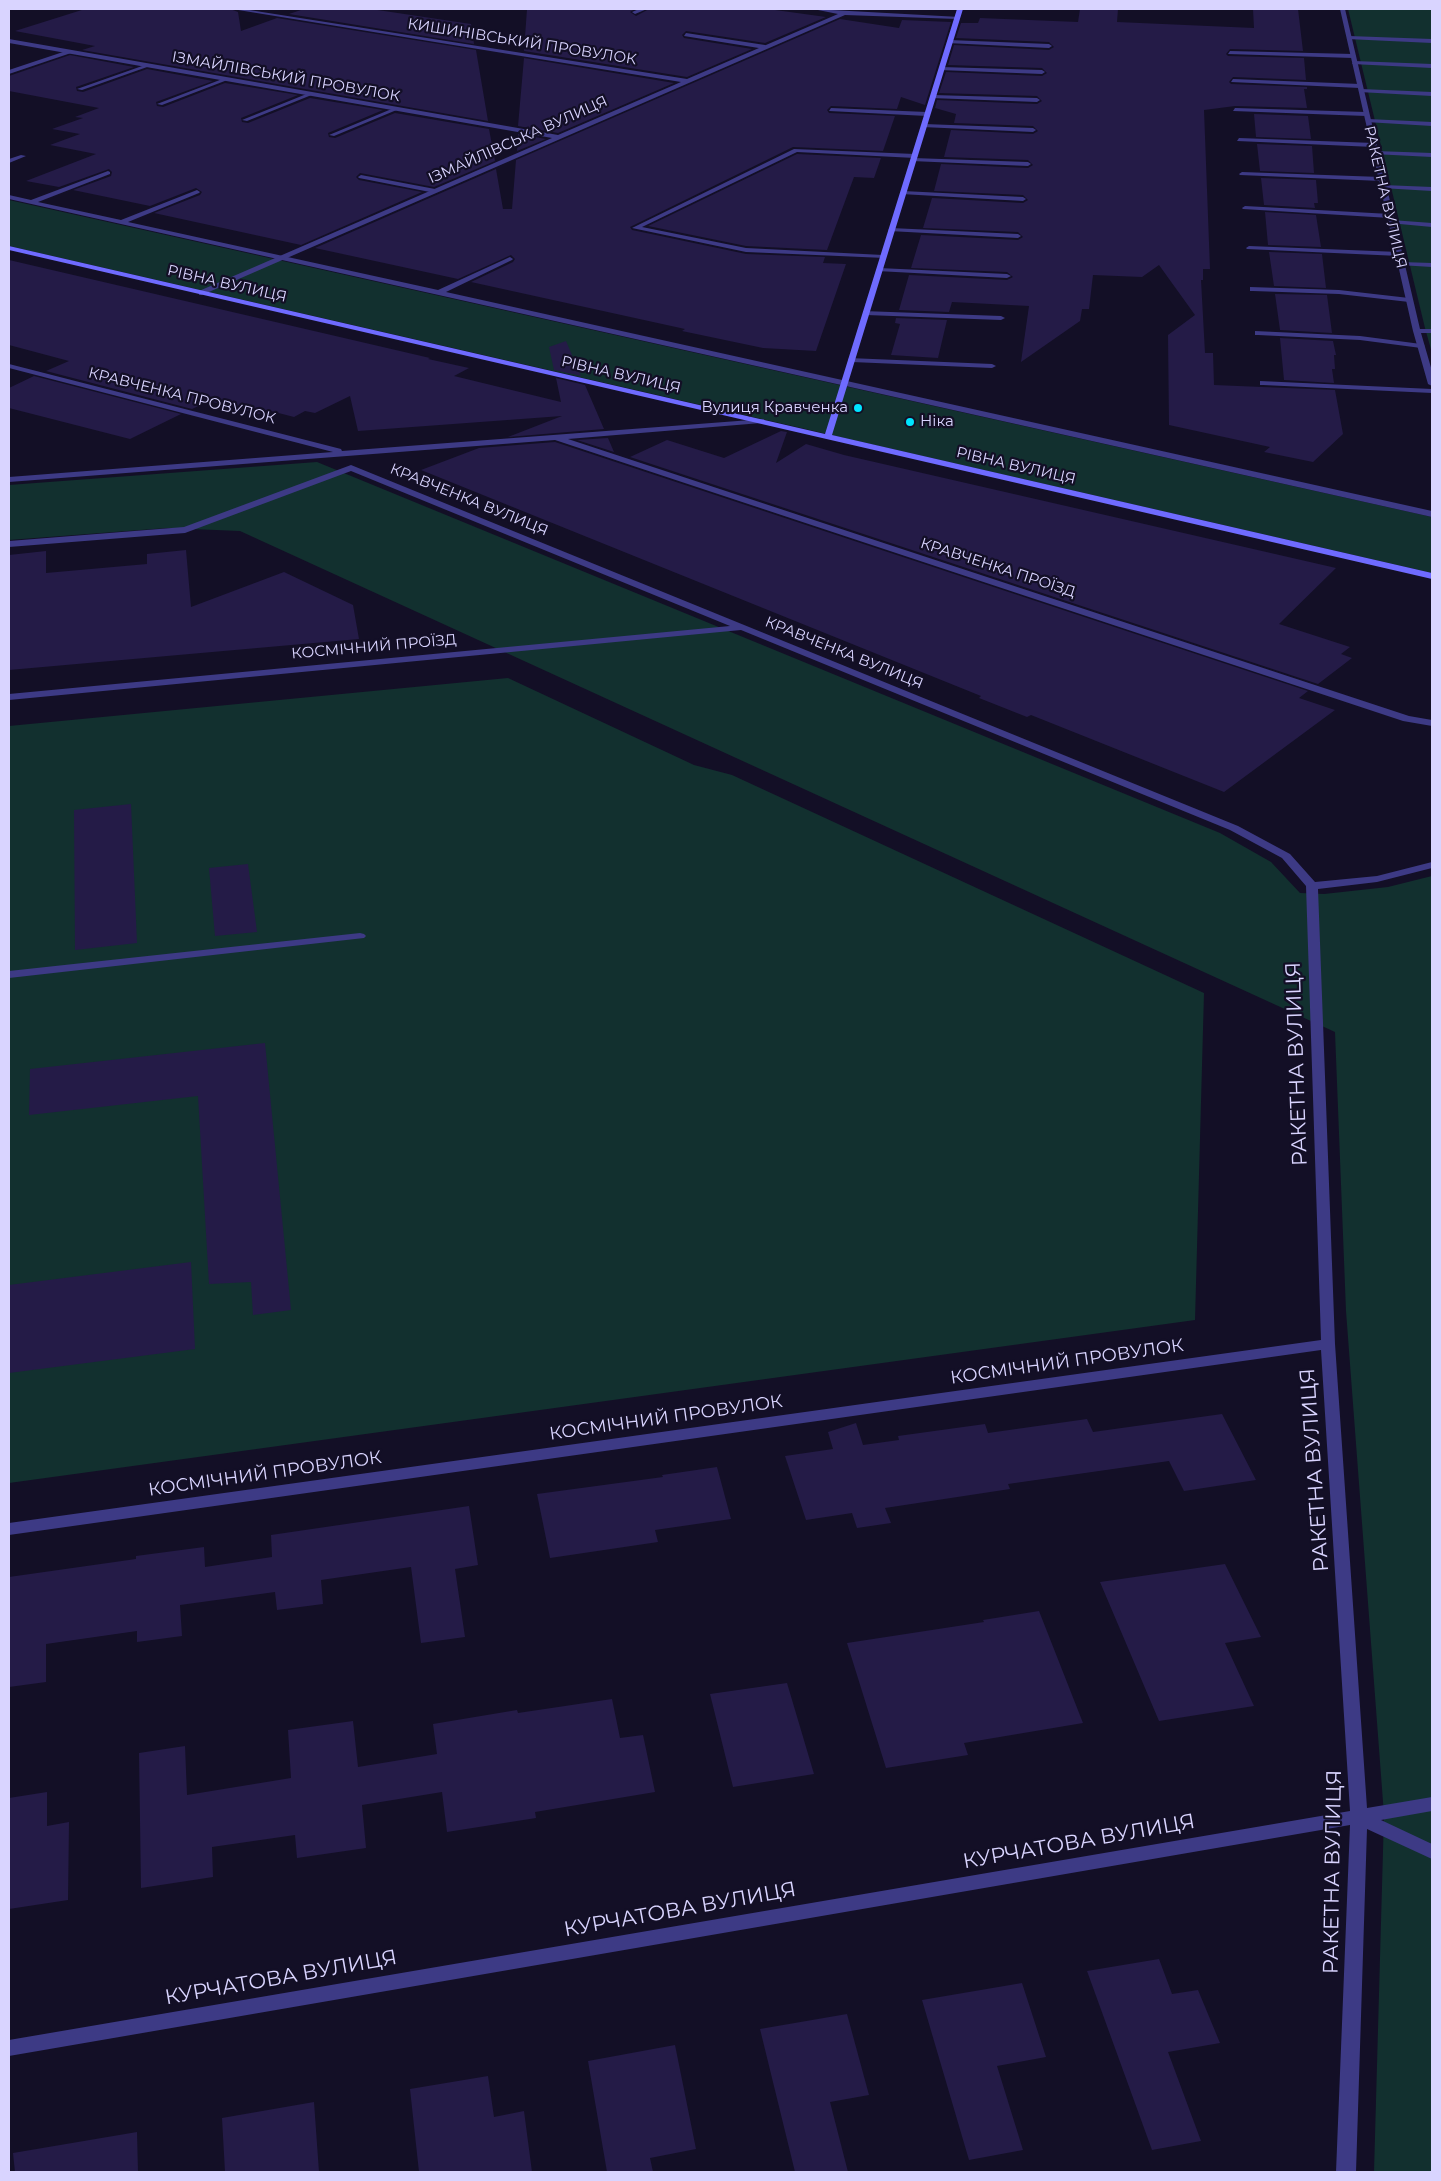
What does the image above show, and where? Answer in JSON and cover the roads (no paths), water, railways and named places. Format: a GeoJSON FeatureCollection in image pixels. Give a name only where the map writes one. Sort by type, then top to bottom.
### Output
{"type":"FeatureCollection","features":[{"type":"Feature","properties":{"kind":"street","name":"КИШИНІВСЬКИЙ ПРОВУЛОК"},"geometry":{"type":"LineString","coordinates":[[235,9],[687,81]]}},
{"type":"Feature","properties":{"kind":"street"},"geometry":{"type":"LineString","coordinates":[[636,12],[644,9]]}},
{"type":"Feature","properties":{"kind":"street"},"geometry":{"type":"LineString","coordinates":[[816,9],[844,13],[957,17]]}},
{"type":"Feature","properties":{"kind":"street"},"geometry":{"type":"LineString","coordinates":[[828,436],[960,9]]}},
{"type":"Feature","properties":{"kind":"street","name":"РАКЕТНА ВУЛИЦЯ"},"geometry":{"type":"LineString","coordinates":[[1342,9],[1409,300],[1432,384]]}},
{"type":"Feature","properties":{"kind":"street","name":"ІЗМАЙЛІВСЬКА ВУЛИЦЯ"},"geometry":{"type":"LineString","coordinates":[[202,292],[844,13]]}},
{"type":"Feature","properties":{"kind":"street"},"geometry":{"type":"LineString","coordinates":[[686,35],[765,47]]}},
{"type":"Feature","properties":{"kind":"street"},"geometry":{"type":"LineString","coordinates":[[1349,38],[1432,41]]}},
{"type":"Feature","properties":{"kind":"street","name":"ІЗМАЙЛІВСЬКИЙ ПРОВУЛОК"},"geometry":{"type":"LineString","coordinates":[[9,41],[558,137]]}},
{"type":"Feature","properties":{"kind":"street"},"geometry":{"type":"LineString","coordinates":[[949,42],[1049,46]]}},
{"type":"Feature","properties":{"kind":"street"},"geometry":{"type":"LineString","coordinates":[[9,72],[69,52]]}},
{"type":"Feature","properties":{"kind":"street"},"geometry":{"type":"LineString","coordinates":[[1230,54],[1353,56]]}},
{"type":"Feature","properties":{"kind":"street"},"geometry":{"type":"LineString","coordinates":[[1354,63],[1432,66]]}},
{"type":"Feature","properties":{"kind":"street"},"geometry":{"type":"LineString","coordinates":[[80,89],[147,66]]}},
{"type":"Feature","properties":{"kind":"street"},"geometry":{"type":"LineString","coordinates":[[942,68],[1042,72]]}},
{"type":"Feature","properties":{"kind":"street"},"geometry":{"type":"LineString","coordinates":[[160,104],[227,80]]}},
{"type":"Feature","properties":{"kind":"street"},"geometry":{"type":"LineString","coordinates":[[1233,81],[1432,94]]}},
{"type":"Feature","properties":{"kind":"street"},"geometry":{"type":"LineString","coordinates":[[245,120],[311,94]]}},
{"type":"Feature","properties":{"kind":"street"},"geometry":{"type":"LineString","coordinates":[[933,97],[1037,100]]}},
{"type":"Feature","properties":{"kind":"street"},"geometry":{"type":"LineString","coordinates":[[332,135],[396,109]]}},
{"type":"Feature","properties":{"kind":"street"},"geometry":{"type":"LineString","coordinates":[[831,110],[927,114]]}},
{"type":"Feature","properties":{"kind":"street"},"geometry":{"type":"LineString","coordinates":[[1236,110],[1432,124]]}},
{"type":"Feature","properties":{"kind":"street"},"geometry":{"type":"LineString","coordinates":[[924,126],[1033,130]]}},
{"type":"Feature","properties":{"kind":"street"},"geometry":{"type":"LineString","coordinates":[[1239,140],[1374,145]]}},
{"type":"Feature","properties":{"kind":"street"},"geometry":{"type":"LineString","coordinates":[[883,257],[746,250],[635,228],[796,150],[1028,164]]}},
{"type":"Feature","properties":{"kind":"street"},"geometry":{"type":"LineString","coordinates":[[1375,153],[1432,155]]}},
{"type":"Feature","properties":{"kind":"street"},"geometry":{"type":"LineString","coordinates":[[9,161],[23,156]]}},
{"type":"Feature","properties":{"kind":"street"},"geometry":{"type":"LineString","coordinates":[[31,202],[108,173]]}},
{"type":"Feature","properties":{"kind":"street"},"geometry":{"type":"LineString","coordinates":[[1242,174],[1381,179]]}},
{"type":"Feature","properties":{"kind":"street"},"geometry":{"type":"LineString","coordinates":[[361,177],[435,191]]}},
{"type":"Feature","properties":{"kind":"street"},"geometry":{"type":"LineString","coordinates":[[1383,187],[1432,190]]}},
{"type":"Feature","properties":{"kind":"street"},"geometry":{"type":"LineString","coordinates":[[121,222],[197,192]]}},
{"type":"Feature","properties":{"kind":"street"},"geometry":{"type":"LineString","coordinates":[[903,193],[1023,199]]}},
{"type":"Feature","properties":{"kind":"street"},"geometry":{"type":"LineString","coordinates":[[9,197],[1432,514]]}},
{"type":"Feature","properties":{"kind":"street"},"geometry":{"type":"LineString","coordinates":[[1245,208],[1432,224]]}},
{"type":"Feature","properties":{"kind":"street"},"geometry":{"type":"LineString","coordinates":[[892,230],[1018,236]]}},
{"type":"Feature","properties":{"kind":"street","name":"РІВНА ВУЛИЦЯ"},"geometry":{"type":"LineString","coordinates":[[9,248],[1432,576]]}},
{"type":"Feature","properties":{"kind":"street"},"geometry":{"type":"LineString","coordinates":[[1249,248],[1399,254]]}},
{"type":"Feature","properties":{"kind":"street"},"geometry":{"type":"LineString","coordinates":[[440,292],[510,259]]}},
{"type":"Feature","properties":{"kind":"street"},"geometry":{"type":"LineString","coordinates":[[1401,264],[1432,265]]}},
{"type":"Feature","properties":{"kind":"street"},"geometry":{"type":"LineString","coordinates":[[879,270],[1007,276]]}},
{"type":"Feature","properties":{"kind":"street"},"geometry":{"type":"LineString","coordinates":[[1253,289],[1339,292],[1409,300]]}},
{"type":"Feature","properties":{"kind":"street"},"geometry":{"type":"LineString","coordinates":[[866,313],[1001,318]]}},
{"type":"Feature","properties":{"kind":"street"},"geometry":{"type":"LineString","coordinates":[[1417,331],[1432,331]]}},
{"type":"Feature","properties":{"kind":"street"},"geometry":{"type":"LineString","coordinates":[[1258,333],[1360,338],[1421,346]]}},
{"type":"Feature","properties":{"kind":"street"},"geometry":{"type":"LineString","coordinates":[[852,360],[992,366]]}},
{"type":"Feature","properties":{"kind":"street","name":"КРАВЧЕНКА ПРОВУЛОК"},"geometry":{"type":"LineString","coordinates":[[9,366],[348,453]]}},
{"type":"Feature","properties":{"kind":"street"},"geometry":{"type":"LineString","coordinates":[[1263,383],[1432,391]]}},
{"type":"Feature","properties":{"kind":"street","name":"КРАВЧЕНКА ВУЛИЦЯ"},"geometry":{"type":"LineString","coordinates":[[9,480],[761,421]]}},
{"type":"Feature","properties":{"kind":"street","name":"КРАВЧЕНКА ПРОЇЗД"},"geometry":{"type":"LineString","coordinates":[[555,437],[1407,719],[1432,722]]}},
{"type":"Feature","properties":{"kind":"street"},"geometry":{"type":"LineString","coordinates":[[9,544],[185,530],[351,468],[348,453]]}},
{"type":"Feature","properties":{"kind":"street","name":"КРАВЧЕНКА ВУЛИЦЯ"},"geometry":{"type":"LineString","coordinates":[[351,468],[1234,828],[1286,856],[1312,886]]}},
{"type":"Feature","properties":{"kind":"street","name":"КОСМІЧНИЙ ПРОЇЗД"},"geometry":{"type":"LineString","coordinates":[[9,696],[743,628]]}},
{"type":"Feature","properties":{"kind":"street"},"geometry":{"type":"LineString","coordinates":[[1312,886],[1377,880],[1432,865]]}},
{"type":"Feature","properties":{"kind":"street","name":"РАКЕТНА ВУЛИЦЯ"},"geometry":{"type":"LineString","coordinates":[[1312,886],[1328,1344],[1359,1816],[1346,2172]]}},
{"type":"Feature","properties":{"kind":"street"},"geometry":{"type":"LineString","coordinates":[[9,975],[360,936]]}},
{"type":"Feature","properties":{"kind":"street","name":"КОСМІЧНИЙ ПРОВУЛОК"},"geometry":{"type":"LineString","coordinates":[[9,1529],[1328,1344]]}},
{"type":"Feature","properties":{"kind":"street","name":"КУРЧАТОВА ВУЛИЦЯ"},"geometry":{"type":"LineString","coordinates":[[9,2048],[1432,1804]]}},
{"type":"Feature","properties":{"kind":"street"},"geometry":{"type":"LineString","coordinates":[[1359,1816],[1432,1852]]}},
{"type":"Feature","properties":{"kind":"place","name":"Вулиця Кравченка"},"geometry":{"type":"Point","coordinates":[858,408]}},
{"type":"Feature","properties":{"kind":"place","name":"Ніка"},"geometry":{"type":"Point","coordinates":[910,422]}}]}
